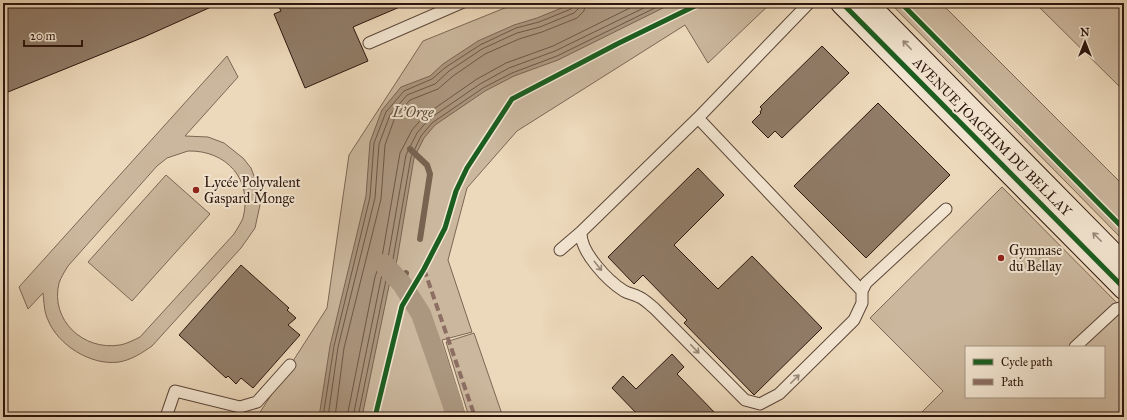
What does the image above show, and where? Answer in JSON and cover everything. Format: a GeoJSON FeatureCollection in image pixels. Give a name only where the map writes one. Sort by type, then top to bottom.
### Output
{"type":"FeatureCollection","features":[{"type":"Feature","properties":{"kind":"street","name":"AVENUE JOACHIM DU BELLAY"},"geometry":{"type":"LineString","coordinates":[[842,3],[1124,288]]}},
{"type":"Feature","properties":{"kind":"street","name":"AVENUE JOACHIM DU BELLAY"},"geometry":{"type":"LineString","coordinates":[[866,3],[1124,265]]}},
{"type":"Feature","properties":{"kind":"lane"},"geometry":{"type":"LineString","coordinates":[[370,43],[461,3]]}},
{"type":"Feature","properties":{"kind":"lane"},"geometry":{"type":"LineString","coordinates":[[560,250],[581,232],[698,118],[808,3]]}},
{"type":"Feature","properties":{"kind":"lane"},"geometry":{"type":"LineString","coordinates":[[698,118],[862,291]]}},
{"type":"Feature","properties":{"kind":"lane"},"geometry":{"type":"LineString","coordinates":[[581,232],[583,245],[595,263],[611,281],[626,292],[643,299],[654,308],[745,400],[755,404],[766,402],[779,394],[854,320],[862,303],[862,291],[866,283],[875,273],[946,209]]}},
{"type":"Feature","properties":{"kind":"lane"},"geometry":{"type":"LineString","coordinates":[[1076,346],[1116,310],[1124,307]]}},
{"type":"Feature","properties":{"kind":"lane"},"geometry":{"type":"LineString","coordinates":[[166,417],[175,390],[240,407],[257,402],[290,365]]}},
{"type":"Feature","properties":{"kind":"shaded area"},"geometry":{"type":"Polygon","coordinates":[[[517,3],[771,3],[708,63],[685,25],[517,131],[467,188],[448,260],[472,332],[442,340],[466,417],[257,417],[327,308],[349,155],[423,41],[517,3]]]}},
{"type":"Feature","properties":{"kind":"shaded area"},"geometry":{"type":"Polygon","coordinates":[[[890,3],[941,3],[1124,186],[1124,241],[890,3]]]}},
{"type":"Feature","properties":{"kind":"shaded area"},"geometry":{"type":"Polygon","coordinates":[[[1035,3],[1124,3],[1124,91],[1035,3]]]}},
{"type":"Feature","properties":{"kind":"shaded area"},"geometry":{"type":"Polygon","coordinates":[[[227,56],[238,77],[185,136],[208,137],[224,143],[243,158],[251,168],[260,192],[260,205],[255,228],[241,248],[152,346],[132,358],[119,362],[98,361],[77,352],[67,345],[59,338],[48,320],[43,293],[28,309],[19,287],[227,56]],[[188,151],[167,158],[157,166],[68,266],[59,283],[58,297],[60,309],[72,330],[82,338],[106,346],[120,345],[140,337],[234,234],[243,218],[245,204],[244,191],[240,179],[225,161],[202,152],[188,151]]]}},
{"type":"Feature","properties":{"kind":"shaded area"},"geometry":{"type":"Polygon","coordinates":[[[166,175],[210,214],[132,301],[88,262],[166,175]]]}},
{"type":"Feature","properties":{"kind":"shaded area","name":"Gymnase du Bellay"},"geometry":{"type":"Polygon","coordinates":[[[1002,187],[1124,310],[1124,417],[917,417],[943,391],[870,318],[1002,187]]]}},
{"type":"Feature","properties":{"kind":"shaded area"},"geometry":{"type":"Polygon","coordinates":[[[474,333],[503,417],[469,417],[446,342],[474,333]]]}},
{"type":"Feature","properties":{"kind":"water","name":"L'Orge"},"geometry":{"type":"Polygon","coordinates":[[[574,3],[673,3],[558,60],[514,76],[485,91],[435,125],[424,138],[414,158],[397,260],[390,281],[362,417],[319,417],[330,346],[366,196],[370,142],[382,110],[401,87],[430,76],[443,64],[478,41],[514,25],[537,18],[574,3]]]}},
{"type":"Feature","properties":{"kind":"building"},"geometry":{"type":"Polygon","coordinates":[[[3,3],[147,3],[149,8],[160,3],[220,3],[144,37],[3,94],[3,3]]]}},
{"type":"Feature","properties":{"kind":"building"},"geometry":{"type":"Polygon","coordinates":[[[277,3],[409,3],[353,27],[368,61],[305,88],[274,14],[281,11],[277,3]]]}},
{"type":"Feature","properties":{"kind":"building"},"geometry":{"type":"Polygon","coordinates":[[[822,46],[849,73],[782,138],[775,131],[768,138],[752,122],[761,113],[760,112],[762,109],[760,107],[822,46]]]}},
{"type":"Feature","properties":{"kind":"building"},"geometry":{"type":"Polygon","coordinates":[[[878,103],[950,175],[866,258],[794,186],[878,103]]]}},
{"type":"Feature","properties":{"kind":"building"},"geometry":{"type":"Polygon","coordinates":[[[698,168],[724,195],[674,245],[718,289],[752,256],[822,328],[754,395],[684,323],[687,320],[643,275],[634,284],[608,257],[698,168]]]}},
{"type":"Feature","properties":{"kind":"building"},"geometry":{"type":"Polygon","coordinates":[[[241,265],[289,308],[287,310],[296,318],[288,325],[300,335],[253,388],[241,378],[236,384],[228,376],[226,378],[179,335],[241,265]]]}},
{"type":"Feature","properties":{"kind":"building"},"geometry":{"type":"Polygon","coordinates":[[[672,354],[684,367],[677,374],[719,417],[640,417],[612,388],[623,376],[636,389],[672,354]]]}},
{"type":"Feature","properties":{"kind":"waterway"},"geometry":{"type":"LineString","coordinates":[[410,149],[427,165],[430,174],[420,239]]}},
{"type":"Feature","properties":{"kind":"waterway"},"geometry":{"type":"LineString","coordinates":[[384,264],[402,284],[421,314],[453,406],[455,417]]}},
{"type":"Feature","properties":{"kind":"waterway"},"geometry":{"type":"LineString","coordinates":[[402,284],[406,273]]}},
{"type":"Feature","properties":{"kind":"marked path"},"geometry":{"type":"LineString","coordinates":[[424,269],[475,417]]}},
{"type":"Feature","properties":{"kind":"cycle path"},"geometry":{"type":"LineString","coordinates":[[375,417],[402,306],[424,269],[445,228],[456,191],[467,168],[512,99],[617,44],[701,3]]}},
{"type":"Feature","properties":{"kind":"cycle path"},"geometry":{"type":"LineString","coordinates":[[842,3],[1124,288]]}},
{"type":"Feature","properties":{"kind":"cycle path"},"geometry":{"type":"LineString","coordinates":[[901,3],[1124,229]]}},
{"type":"Feature","properties":{"kind":"place","name":"Lycée Polyvalent Gaspard Monge"},"geometry":{"type":"Point","coordinates":[196,190]}},
{"type":"Feature","properties":{"kind":"place","name":"Gymnase du Bellay"},"geometry":{"type":"Point","coordinates":[1001,258]}}]}
